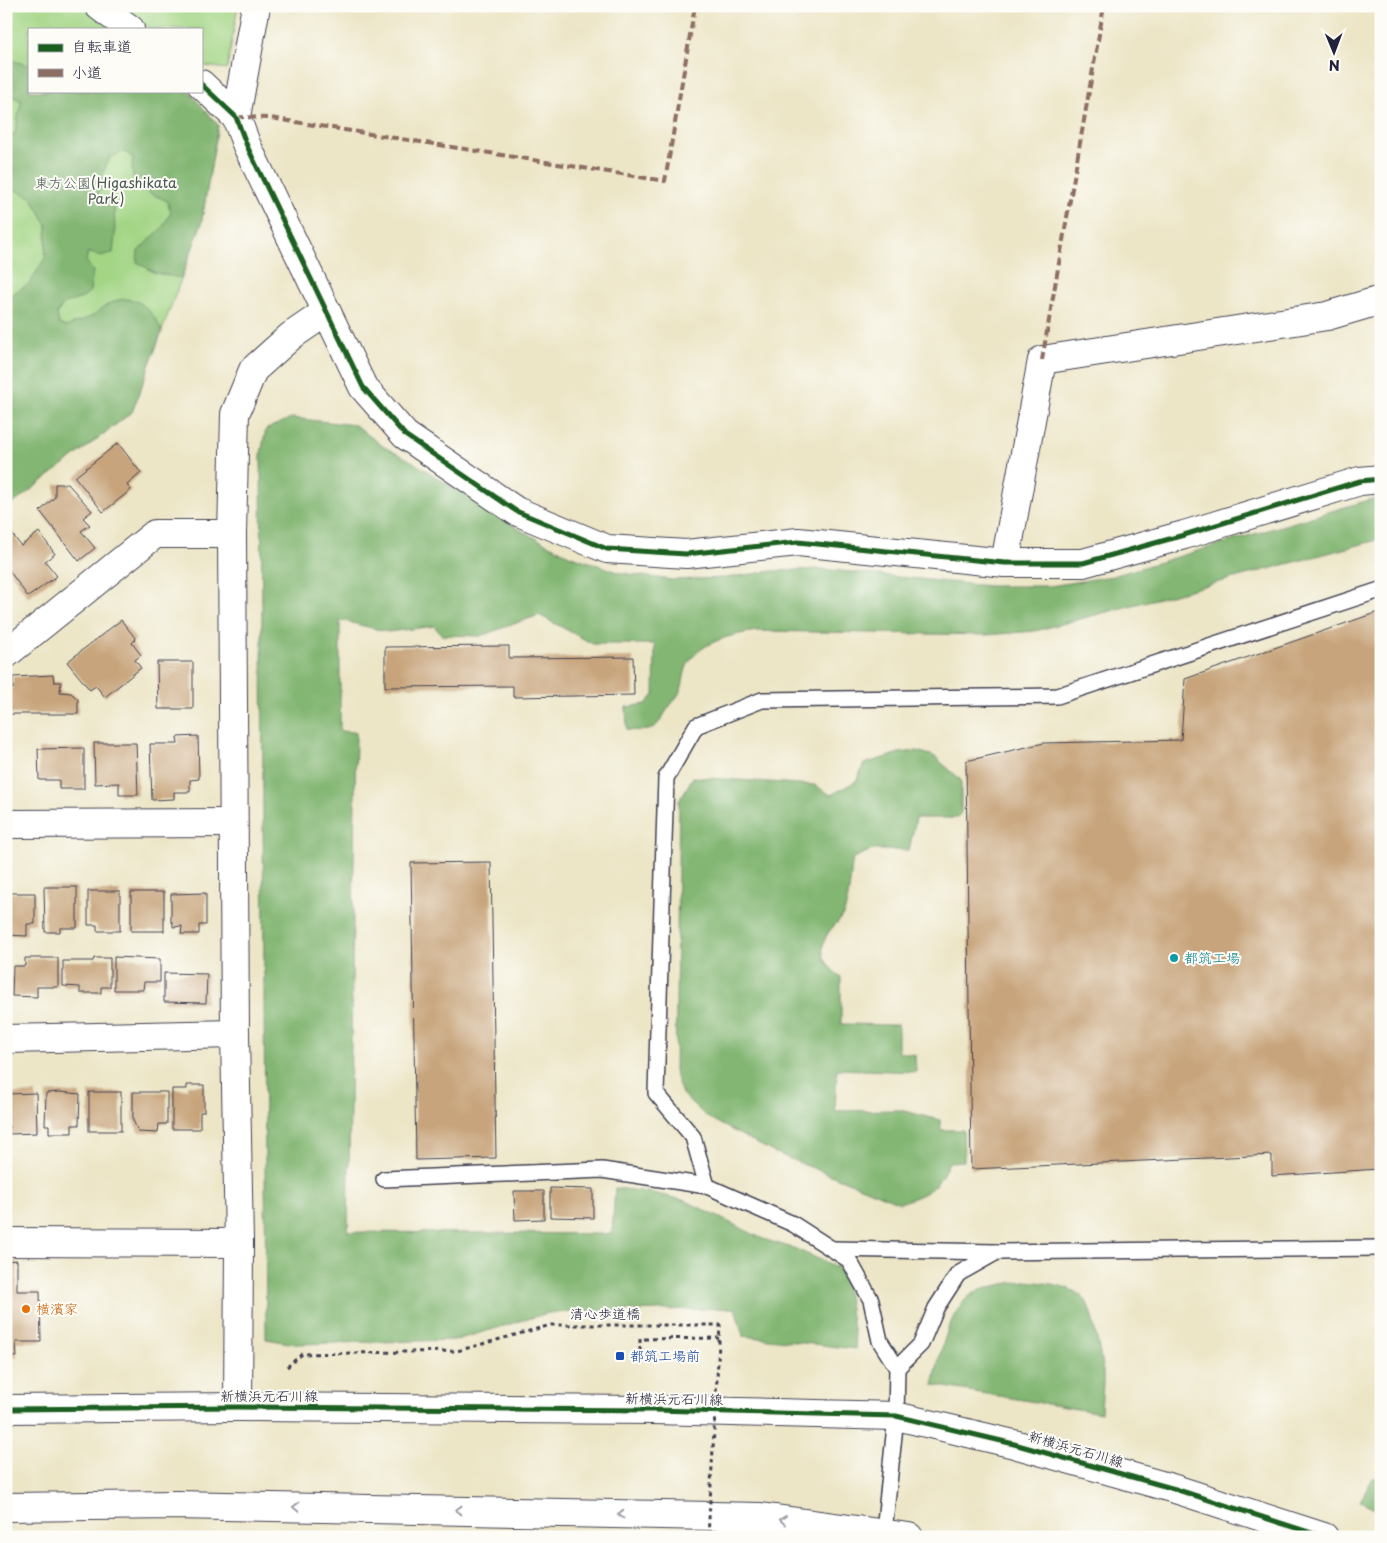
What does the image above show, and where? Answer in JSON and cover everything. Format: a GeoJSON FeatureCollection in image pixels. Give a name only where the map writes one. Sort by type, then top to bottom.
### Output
{"type":"FeatureCollection","features":[{"type":"Feature","properties":{"kind":"street"},"geometry":{"type":"LineString","coordinates":[[99,6],[129,28]]}},
{"type":"Feature","properties":{"kind":"street"},"geometry":{"type":"LineString","coordinates":[[236,117],[256,6]]}},
{"type":"Feature","properties":{"kind":"street"},"geometry":{"type":"LineString","coordinates":[[202,85],[236,117],[247,146],[363,387],[405,435],[516,511],[607,550],[686,554],[798,542],[1005,563],[1083,563],[1184,535],[1360,481],[1381,479]]}},
{"type":"Feature","properties":{"kind":"street"},"geometry":{"type":"LineString","coordinates":[[1005,563],[1042,360],[1327,316],[1381,300]]}},
{"type":"Feature","properties":{"kind":"street"},"geometry":{"type":"LineString","coordinates":[[238,1407],[239,1244],[235,1034],[232,534],[235,414],[253,370],[291,336],[326,312]]}},
{"type":"Feature","properties":{"kind":"street"},"geometry":{"type":"LineString","coordinates":[[6,654],[155,534],[232,534]]}},
{"type":"Feature","properties":{"kind":"street"},"geometry":{"type":"LineString","coordinates":[[6,824],[233,823]]}},
{"type":"Feature","properties":{"kind":"street"},"geometry":{"type":"LineString","coordinates":[[6,1039],[235,1034]]}},
{"type":"Feature","properties":{"kind":"street"},"geometry":{"type":"LineString","coordinates":[[6,1242],[239,1244]]}},
{"type":"Feature","properties":{"kind":"street","name":"新横浜元石川線"},"geometry":{"type":"LineString","coordinates":[[6,1409],[238,1407],[654,1410],[896,1416],[1014,1444],[1166,1486],[1324,1537]]}},
{"type":"Feature","properties":{"kind":"street"},"geometry":{"type":"LineString","coordinates":[[6,1507],[186,1505],[761,1517],[896,1535]]}},
{"type":"Feature","properties":{"kind":"lane"},"geometry":{"type":"LineString","coordinates":[[707,1186],[692,1137],[656,1093],[666,778],[696,726],[762,700],[1057,696],[1380,590]]}},
{"type":"Feature","properties":{"kind":"lane"},"geometry":{"type":"LineString","coordinates":[[384,1179],[602,1170],[707,1186],[793,1224],[849,1260],[871,1300],[880,1341],[897,1368],[896,1535]]}},
{"type":"Feature","properties":{"kind":"lane"},"geometry":{"type":"LineString","coordinates":[[832,1249],[997,1252],[1381,1248]]}},
{"type":"Feature","properties":{"kind":"lane"},"geometry":{"type":"LineString","coordinates":[[897,1368],[921,1344],[936,1308],[958,1274],[997,1252]]}},
{"type":"Feature","properties":{"kind":"path"},"geometry":{"type":"LineString","coordinates":[[640,1351],[640,1339],[719,1338],[708,1537]]}},
{"type":"Feature","properties":{"kind":"green space","name":"東方公園(Higashikata Park)"},"geometry":{"type":"Polygon","coordinates":[[[6,6],[84,6],[112,28],[28,28],[28,92],[189,92],[218,125],[201,225],[132,412],[6,509],[6,6]]]}},
{"type":"Feature","properties":{"kind":"green space"},"geometry":{"type":"Polygon","coordinates":[[[118,6],[238,6],[227,69],[202,64],[202,28],[149,28],[118,6]]]}},
{"type":"Feature","properties":{"kind":"green space","name":"東方公園(Higashikata Park)"},"geometry":{"type":"Polygon","coordinates":[[[6,59],[28,65],[28,92],[189,92],[218,125],[201,225],[181,278],[155,273],[137,262],[138,251],[163,227],[171,212],[167,201],[144,190],[135,182],[132,168],[133,157],[124,152],[110,157],[102,175],[102,187],[97,195],[104,202],[114,204],[115,235],[113,253],[99,256],[88,252],[86,261],[93,271],[90,291],[83,298],[65,303],[57,313],[59,324],[66,327],[91,317],[103,308],[123,299],[131,300],[146,307],[162,331],[132,412],[6,509],[6,298],[29,284],[45,258],[47,225],[31,197],[6,186],[6,133],[15,134],[21,101],[6,92],[6,59]]]}},
{"type":"Feature","properties":{"kind":"green space"},"geometry":{"type":"Polygon","coordinates":[[[292,418],[355,425],[384,447],[408,459],[522,531],[569,555],[621,573],[672,580],[725,578],[772,571],[821,569],[988,586],[1050,586],[1113,576],[1372,499],[1381,499],[1381,539],[1035,631],[987,635],[757,631],[730,636],[697,652],[687,667],[679,694],[655,727],[642,731],[627,730],[626,707],[646,704],[654,695],[655,644],[593,644],[539,615],[480,636],[442,635],[434,626],[388,632],[340,620],[340,731],[356,732],[348,1232],[612,1234],[615,1188],[649,1192],[686,1201],[763,1239],[796,1249],[839,1268],[847,1290],[856,1349],[743,1336],[735,1308],[548,1313],[456,1340],[295,1344],[266,1339],[261,453],[266,429],[292,418]]]}},
{"type":"Feature","properties":{"kind":"green space"},"geometry":{"type":"Polygon","coordinates":[[[917,751],[934,756],[961,780],[961,812],[957,818],[916,818],[909,850],[872,850],[853,858],[849,893],[844,913],[827,935],[823,948],[823,954],[829,966],[841,977],[841,1024],[898,1025],[898,1052],[915,1055],[916,1072],[837,1069],[835,1111],[900,1110],[940,1120],[941,1130],[963,1130],[964,1161],[949,1162],[935,1185],[924,1193],[900,1203],[773,1152],[707,1117],[682,1094],[675,1074],[679,801],[693,777],[814,785],[831,795],[856,781],[864,764],[899,753],[917,751]]]}},
{"type":"Feature","properties":{"kind":"green space"},"geometry":{"type":"Polygon","coordinates":[[[1025,1281],[1066,1288],[1080,1295],[1086,1301],[1103,1371],[1101,1413],[933,1385],[942,1347],[958,1308],[976,1292],[1025,1281]]]}},
{"type":"Feature","properties":{"kind":"green space"},"geometry":{"type":"Polygon","coordinates":[[[1381,1476],[1381,1511],[1360,1501],[1373,1478],[1381,1476]]]}},
{"type":"Feature","properties":{"kind":"building"},"geometry":{"type":"Polygon","coordinates":[[[118,443],[141,473],[127,485],[131,490],[103,512],[75,477],[118,443]]]}},
{"type":"Feature","properties":{"kind":"building"},"geometry":{"type":"Polygon","coordinates":[[[55,484],[68,484],[92,511],[83,518],[90,525],[81,531],[95,548],[79,561],[40,511],[55,497],[55,484]]]}},
{"type":"Feature","properties":{"kind":"building"},"geometry":{"type":"Polygon","coordinates":[[[39,532],[55,554],[45,561],[57,576],[28,597],[6,566],[6,538],[12,534],[21,546],[39,532]]]}},
{"type":"Feature","properties":{"kind":"building"},"geometry":{"type":"Polygon","coordinates":[[[6,595],[10,598],[7,614],[6,614],[6,595]]]}},
{"type":"Feature","properties":{"kind":"building","name":"都筑工場"},"geometry":{"type":"Polygon","coordinates":[[[1381,611],[1381,1174],[1379,1169],[1272,1176],[1272,1155],[971,1169],[966,761],[1044,743],[1181,740],[1185,679],[1381,611]]]}},
{"type":"Feature","properties":{"kind":"building"},"geometry":{"type":"Polygon","coordinates":[[[121,620],[136,639],[132,643],[141,655],[135,660],[141,668],[105,697],[96,686],[90,690],[67,662],[121,620]]]}},
{"type":"Feature","properties":{"kind":"building"},"geometry":{"type":"Polygon","coordinates":[[[509,646],[509,658],[633,657],[634,695],[513,697],[513,686],[385,687],[385,647],[509,646]]]}},
{"type":"Feature","properties":{"kind":"building"},"geometry":{"type":"Polygon","coordinates":[[[157,662],[193,662],[193,709],[158,709],[157,662]]]}},
{"type":"Feature","properties":{"kind":"building"},"geometry":{"type":"Polygon","coordinates":[[[53,675],[54,682],[61,682],[60,692],[71,693],[78,699],[78,714],[6,714],[6,689],[13,689],[13,677],[53,675]]]}},
{"type":"Feature","properties":{"kind":"building"},"geometry":{"type":"Polygon","coordinates":[[[198,736],[199,779],[190,780],[190,792],[174,792],[174,799],[152,800],[150,744],[178,744],[177,737],[198,736]]]}},
{"type":"Feature","properties":{"kind":"building"},"geometry":{"type":"Polygon","coordinates":[[[94,743],[136,743],[138,795],[119,795],[119,783],[95,784],[94,743]]]}},
{"type":"Feature","properties":{"kind":"building"},"geometry":{"type":"Polygon","coordinates":[[[84,748],[84,789],[59,789],[59,780],[39,780],[38,749],[84,748]]]}},
{"type":"Feature","properties":{"kind":"building"},"geometry":{"type":"Polygon","coordinates":[[[491,862],[496,1158],[416,1160],[411,863],[491,862]]]}},
{"type":"Feature","properties":{"kind":"building"},"geometry":{"type":"Polygon","coordinates":[[[44,887],[77,887],[77,928],[60,928],[60,932],[45,932],[44,887]]]}},
{"type":"Feature","properties":{"kind":"building"},"geometry":{"type":"Polygon","coordinates":[[[88,891],[120,891],[120,931],[97,931],[97,925],[88,925],[88,891]]]}},
{"type":"Feature","properties":{"kind":"building"},"geometry":{"type":"Polygon","coordinates":[[[131,892],[164,892],[164,931],[131,931],[131,892]]]}},
{"type":"Feature","properties":{"kind":"building"},"geometry":{"type":"Polygon","coordinates":[[[6,893],[35,893],[35,924],[27,924],[27,936],[6,935],[6,893]]]}},
{"type":"Feature","properties":{"kind":"building"},"geometry":{"type":"Polygon","coordinates":[[[206,893],[206,925],[199,925],[199,934],[181,934],[182,926],[173,927],[173,922],[171,922],[171,894],[206,893]]]}},
{"type":"Feature","properties":{"kind":"building"},"geometry":{"type":"Polygon","coordinates":[[[114,957],[160,959],[160,982],[144,982],[143,990],[114,990],[114,957]]]}},
{"type":"Feature","properties":{"kind":"building"},"geometry":{"type":"Polygon","coordinates":[[[25,958],[58,958],[58,987],[37,987],[37,997],[12,996],[13,966],[25,966],[25,958]]]}},
{"type":"Feature","properties":{"kind":"building"},"geometry":{"type":"Polygon","coordinates":[[[94,958],[110,958],[110,987],[101,987],[101,993],[80,993],[80,987],[63,986],[63,961],[93,961],[94,958]]]}},
{"type":"Feature","properties":{"kind":"building"},"geometry":{"type":"Polygon","coordinates":[[[6,959],[8,959],[8,987],[6,987],[6,959]]]}},
{"type":"Feature","properties":{"kind":"building"},"geometry":{"type":"Polygon","coordinates":[[[164,973],[207,974],[206,1003],[164,1002],[164,973]]]}},
{"type":"Feature","properties":{"kind":"building"},"geometry":{"type":"Polygon","coordinates":[[[187,1085],[204,1085],[204,1112],[200,1112],[200,1129],[172,1129],[172,1089],[187,1089],[187,1085]]]}},
{"type":"Feature","properties":{"kind":"building"},"geometry":{"type":"Polygon","coordinates":[[[89,1092],[121,1092],[121,1131],[89,1131],[89,1092]]]}},
{"type":"Feature","properties":{"kind":"building"},"geometry":{"type":"Polygon","coordinates":[[[133,1092],[167,1092],[167,1124],[159,1124],[158,1133],[138,1132],[133,1120],[133,1092]]]}},
{"type":"Feature","properties":{"kind":"building"},"geometry":{"type":"Polygon","coordinates":[[[36,1093],[37,1133],[9,1134],[9,1126],[6,1126],[6,1094],[36,1093]]]}},
{"type":"Feature","properties":{"kind":"building"},"geometry":{"type":"Polygon","coordinates":[[[46,1093],[80,1094],[79,1125],[72,1125],[72,1133],[49,1133],[49,1125],[45,1125],[46,1093]]]}},
{"type":"Feature","properties":{"kind":"building"},"geometry":{"type":"Polygon","coordinates":[[[550,1188],[593,1189],[593,1218],[550,1217],[550,1188]]]}},
{"type":"Feature","properties":{"kind":"building"},"geometry":{"type":"Polygon","coordinates":[[[514,1191],[544,1191],[544,1219],[515,1220],[514,1191]]]}},
{"type":"Feature","properties":{"kind":"building"},"geometry":{"type":"Polygon","coordinates":[[[17,1260],[17,1291],[40,1291],[41,1342],[16,1342],[17,1357],[6,1357],[6,1261],[17,1260]]]}},
{"type":"Feature","properties":{"kind":"marked path"},"geometry":{"type":"LineString","coordinates":[[236,117],[270,118],[665,181],[695,6]]}},
{"type":"Feature","properties":{"kind":"marked path"},"geometry":{"type":"LineString","coordinates":[[1042,360],[1104,6]]}},
{"type":"Feature","properties":{"kind":"cycle path"},"geometry":{"type":"LineString","coordinates":[[202,85],[236,117],[247,146],[363,387],[405,435],[516,511],[607,549],[686,554],[798,542],[1005,563],[1083,563],[1184,535],[1360,481],[1381,479]]}},
{"type":"Feature","properties":{"kind":"cycle path"},"geometry":{"type":"LineString","coordinates":[[6,1409],[238,1407],[654,1410],[896,1416],[1014,1444],[1175,1489],[1324,1537]]}},
{"type":"Feature","properties":{"kind":"place","name":"都筑工場"},"geometry":{"type":"Point","coordinates":[1174,958]}},
{"type":"Feature","properties":{"kind":"place","name":"横濱家"},"geometry":{"type":"Point","coordinates":[26,1309]}},
{"type":"Feature","properties":{"kind":"place","name":"都筑工場前"},"geometry":{"type":"Point","coordinates":[620,1356]}}]}
